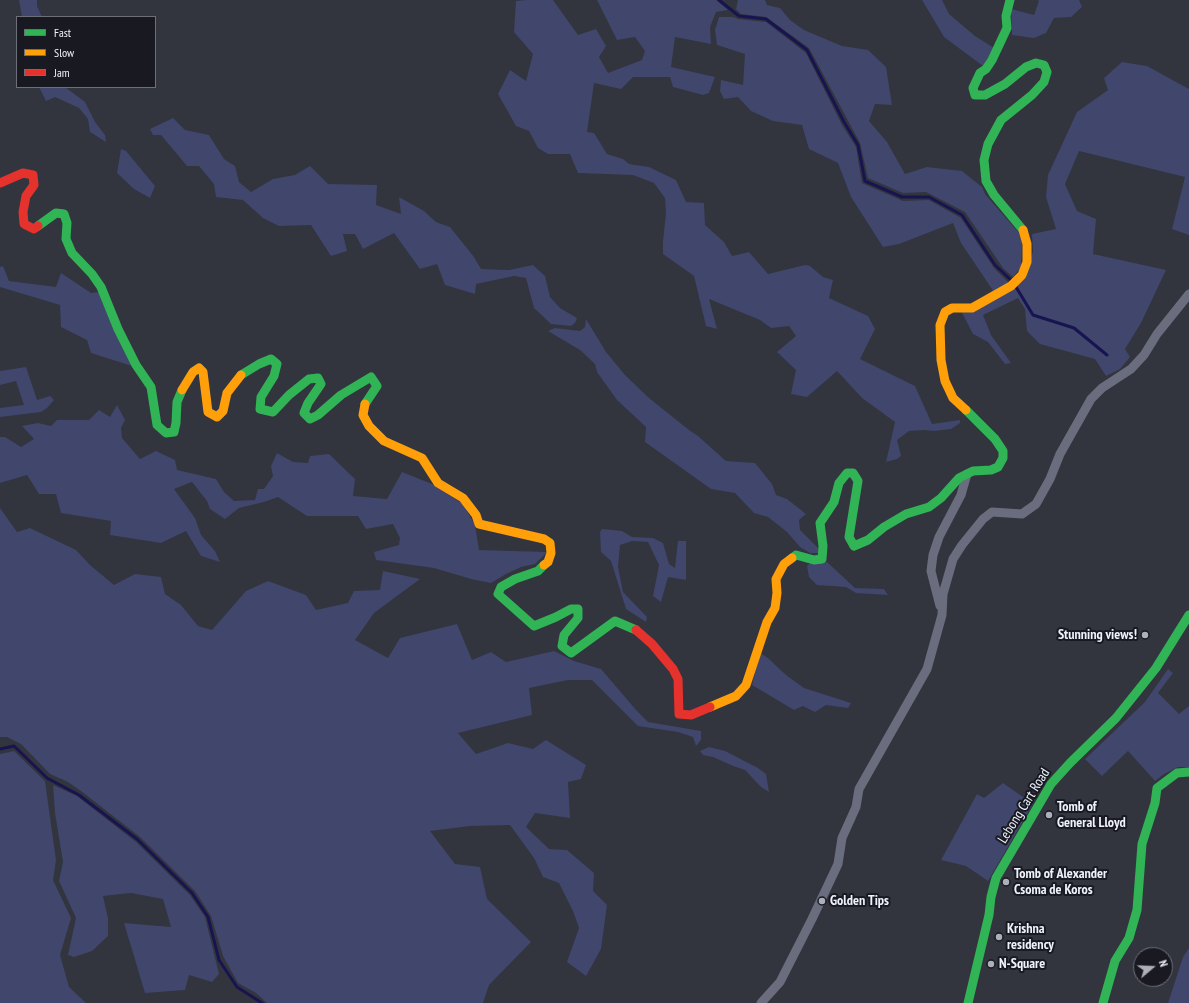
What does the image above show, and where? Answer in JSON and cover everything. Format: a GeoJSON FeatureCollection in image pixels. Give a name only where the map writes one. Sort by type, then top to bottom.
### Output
{"type":"FeatureCollection","features":[{"type":"Feature","properties":{"kind":"main road"},"geometry":{"type":"LineString","coordinates":[[0,183],[23,173],[32,175],[34,185],[26,196],[23,212],[24,224],[34,229],[56,213],[64,214],[67,223],[66,239],[72,253],[92,274],[101,287],[118,329],[136,365],[151,387],[157,424],[166,433],[174,432],[177,402],[193,372],[199,368],[203,372],[208,412],[217,417],[223,411],[227,393],[239,377],[259,364],[271,360],[277,364],[274,376],[262,397],[260,409],[273,412],[289,395],[309,378],[318,378],[321,384],[308,403],[304,413],[310,419],[318,415],[341,395],[371,378],[377,386],[365,403],[363,415],[369,426],[384,441],[422,458],[438,483],[463,498],[476,514],[479,524],[501,530],[544,538],[550,543],[551,553],[548,562],[538,571],[515,579],[501,587],[498,594],[534,626],[556,617],[571,608],[578,609],[578,618],[564,635],[562,646],[571,653],[615,621],[634,629],[652,644],[673,669],[678,679],[679,714],[691,715],[736,696],[746,685],[767,622],[775,608],[777,592],[776,579],[784,564],[796,555],[814,560],[822,559],[823,546],[820,523],[834,502],[839,483],[847,473],[853,473],[858,481],[849,537],[854,546],[868,540],[884,527],[906,514],[929,507],[941,498],[959,478],[974,471],[991,470],[998,466],[1003,458],[1003,452],[984,427],[953,398],[945,381],[941,360],[940,325],[945,312],[952,308],[972,308],[1011,286],[1022,276],[1026,262],[1027,244],[1023,231],[994,196],[986,181],[984,160],[988,144],[1001,120],[1032,95],[1044,82],[1047,72],[1044,65],[1036,63],[1026,67],[1005,84],[985,95],[975,95],[973,88],[980,73],[986,69],[992,60],[1006,28],[1006,16],[1010,0]]}},
{"type":"Feature","properties":{"kind":"main road","name":"Lebong Cart Road"},"geometry":{"type":"LineString","coordinates":[[968,1003],[989,915],[991,897],[996,878],[1051,784],[1070,762],[1116,718],[1156,668],[1189,615]]}},
{"type":"Feature","properties":{"kind":"main road"},"geometry":{"type":"LineString","coordinates":[[1103,1003],[1115,961],[1129,938],[1137,910],[1142,844],[1155,804],[1157,788],[1177,773],[1189,772]]}},
{"type":"Feature","properties":{"kind":"street"},"geometry":{"type":"LineString","coordinates":[[761,1003],[780,982],[812,919],[838,864],[842,838],[856,807],[859,789],[927,669],[942,615],[943,594],[952,559],[983,519],[992,512],[1022,514],[1036,504],[1050,479],[1060,454],[1091,400],[1102,388],[1131,369],[1144,355],[1157,334],[1189,294]]}},
{"type":"Feature","properties":{"kind":"street"},"geometry":{"type":"LineString","coordinates":[[942,615],[931,571],[933,555],[939,537],[961,495],[967,474]]}},
{"type":"Feature","properties":{"kind":"shaded area"},"geometry":{"type":"Polygon","coordinates":[[[19,0],[37,0],[37,6],[42,16],[22,16],[19,0]]]}},
{"type":"Feature","properties":{"kind":"shaded area"},"geometry":{"type":"Polygon","coordinates":[[[553,0],[578,35],[596,29],[606,46],[599,57],[608,73],[642,60],[645,51],[635,37],[617,40],[597,0],[716,0],[728,10],[716,12],[710,27],[711,44],[675,37],[671,67],[715,77],[709,93],[703,95],[673,87],[670,77],[633,77],[621,89],[594,83],[587,132],[594,133],[607,154],[623,159],[629,164],[649,167],[676,180],[686,202],[704,203],[705,225],[724,242],[732,256],[749,252],[768,274],[805,265],[810,266],[823,277],[833,280],[829,298],[868,316],[875,329],[860,359],[915,386],[932,424],[960,420],[960,423],[951,429],[909,431],[897,440],[901,456],[897,459],[886,462],[895,422],[862,398],[837,371],[807,397],[791,394],[796,370],[777,352],[796,336],[789,326],[771,328],[760,320],[709,299],[717,329],[706,326],[694,276],[663,254],[666,213],[665,198],[654,183],[633,175],[578,173],[570,154],[548,154],[538,148],[529,131],[516,126],[498,94],[510,70],[526,81],[533,54],[514,32],[516,1],[553,0]]]}},
{"type":"Feature","properties":{"kind":"shaded area"},"geometry":{"type":"Polygon","coordinates":[[[738,0],[765,0],[767,5],[780,8],[790,20],[804,30],[842,46],[868,50],[886,67],[892,105],[875,104],[869,121],[887,142],[905,174],[927,167],[962,171],[982,187],[985,194],[1019,233],[1022,242],[1021,267],[1013,277],[1003,268],[965,212],[926,192],[903,193],[868,178],[860,143],[809,48],[766,17],[741,14],[736,9],[738,0]]]}},
{"type":"Feature","properties":{"kind":"shaded area"},"geometry":{"type":"Polygon","coordinates":[[[922,0],[942,0],[949,14],[975,36],[994,48],[983,66],[944,37],[922,0]]]}},
{"type":"Feature","properties":{"kind":"shaded area"},"geometry":{"type":"Polygon","coordinates":[[[1037,0],[1079,0],[1082,7],[1071,17],[1054,18],[1046,33],[1034,38],[1012,35],[1011,9],[1034,15],[1039,1],[1037,0]]]}},
{"type":"Feature","properties":{"kind":"shaded area"},"geometry":{"type":"Polygon","coordinates":[[[719,17],[733,17],[738,19],[766,22],[806,53],[842,125],[856,147],[862,183],[903,201],[929,200],[961,218],[994,268],[1009,283],[994,292],[961,243],[953,223],[899,244],[883,247],[851,197],[838,163],[809,149],[802,125],[773,121],[751,111],[738,97],[724,99],[720,91],[721,80],[743,85],[745,54],[717,45],[715,30],[719,17]]]}},
{"type":"Feature","properties":{"kind":"shaded area"},"geometry":{"type":"Polygon","coordinates":[[[1122,62],[1147,66],[1189,89],[1189,235],[1172,229],[1185,177],[1079,151],[1065,184],[1077,211],[1096,219],[1093,254],[1166,270],[1141,323],[1125,349],[1130,357],[1120,369],[1106,376],[1095,359],[1040,344],[1027,331],[1025,309],[1018,298],[983,315],[991,335],[1011,363],[1005,364],[988,342],[973,334],[961,311],[1014,289],[1033,252],[1032,234],[1056,229],[1046,197],[1048,175],[1077,112],[1108,90],[1104,78],[1122,62]]]}},
{"type":"Feature","properties":{"kind":"shaded area"},"geometry":{"type":"Polygon","coordinates":[[[40,88],[66,88],[85,102],[95,122],[105,135],[106,142],[90,132],[88,119],[79,108],[55,97],[46,101],[40,88]]]}},
{"type":"Feature","properties":{"kind":"shaded area"},"geometry":{"type":"Polygon","coordinates":[[[173,118],[185,130],[209,135],[224,159],[235,166],[239,182],[251,192],[273,179],[295,175],[310,166],[328,184],[377,185],[376,205],[401,214],[399,197],[424,211],[436,222],[450,227],[474,257],[481,269],[509,270],[533,265],[545,276],[550,297],[560,308],[577,318],[575,323],[571,326],[551,324],[534,308],[526,278],[514,276],[476,284],[475,294],[445,285],[437,264],[420,269],[394,233],[363,249],[355,234],[343,234],[347,251],[331,256],[311,225],[279,226],[263,218],[243,200],[216,197],[214,184],[199,166],[187,166],[161,135],[153,135],[150,129],[173,118]]]}},
{"type":"Feature","properties":{"kind":"shaded area"},"geometry":{"type":"Polygon","coordinates":[[[121,149],[126,151],[155,186],[150,198],[134,189],[117,173],[121,149]]]}},
{"type":"Feature","properties":{"kind":"shaded area"},"geometry":{"type":"Polygon","coordinates":[[[3,266],[9,281],[56,287],[61,273],[91,293],[100,292],[132,366],[91,353],[87,340],[61,327],[60,305],[0,287],[0,267],[3,266]]]}},
{"type":"Feature","properties":{"kind":"shaded area"},"geometry":{"type":"Polygon","coordinates":[[[586,319],[606,352],[625,375],[649,398],[698,436],[726,461],[755,463],[772,484],[776,495],[787,499],[806,514],[799,520],[800,530],[818,548],[818,553],[810,553],[800,547],[787,532],[768,517],[754,513],[735,493],[711,489],[645,442],[646,427],[617,400],[597,372],[595,364],[580,350],[548,331],[555,328],[580,331],[585,327],[586,319]]]}},
{"type":"Feature","properties":{"kind":"shaded area"},"geometry":{"type":"Polygon","coordinates":[[[26,367],[37,400],[50,396],[54,400],[41,412],[0,417],[0,408],[24,405],[16,381],[0,385],[0,371],[26,367]]]}},
{"type":"Feature","properties":{"kind":"shaded area"},"geometry":{"type":"Polygon","coordinates":[[[117,405],[125,420],[121,428],[122,438],[140,459],[156,451],[175,460],[177,470],[216,479],[224,492],[234,501],[255,500],[258,489],[264,489],[273,476],[271,466],[277,453],[293,462],[308,463],[310,456],[329,454],[355,479],[353,496],[387,499],[402,472],[432,484],[463,504],[475,525],[479,550],[547,552],[535,564],[521,567],[491,583],[471,579],[434,568],[376,560],[374,552],[399,545],[400,538],[393,524],[366,529],[358,516],[307,516],[278,497],[239,508],[225,519],[210,509],[207,501],[192,482],[174,489],[195,518],[201,535],[215,551],[220,562],[201,556],[186,531],[161,543],[110,535],[111,521],[61,513],[56,494],[39,494],[27,475],[0,483],[0,437],[5,437],[21,447],[34,439],[22,426],[38,423],[51,426],[57,420],[89,420],[99,410],[110,417],[117,405]]]}},
{"type":"Feature","properties":{"kind":"shaded area"},"geometry":{"type":"Polygon","coordinates":[[[0,508],[17,532],[30,528],[76,550],[90,565],[114,585],[135,574],[161,577],[165,594],[181,605],[198,626],[212,630],[246,591],[268,581],[306,595],[316,610],[348,603],[354,591],[380,590],[383,571],[420,579],[374,613],[355,640],[388,658],[400,638],[457,624],[472,660],[491,652],[506,662],[554,651],[574,661],[601,669],[648,722],[701,731],[701,740],[696,746],[693,737],[678,732],[638,726],[592,680],[568,680],[529,688],[532,715],[458,733],[476,754],[508,743],[533,749],[546,740],[586,765],[581,779],[568,782],[570,818],[535,813],[526,827],[549,849],[567,850],[594,873],[593,891],[607,905],[601,949],[586,976],[567,962],[579,928],[573,911],[559,883],[543,877],[534,858],[510,825],[470,826],[430,831],[455,864],[480,867],[487,899],[531,942],[489,985],[483,1003],[267,1003],[256,993],[238,983],[223,956],[211,916],[195,891],[140,837],[81,791],[68,782],[50,774],[21,744],[7,737],[0,737],[0,508]]]}},
{"type":"Feature","properties":{"kind":"shaded area"},"geometry":{"type":"Polygon","coordinates":[[[602,529],[622,531],[632,537],[653,538],[663,543],[669,564],[675,568],[678,541],[686,541],[686,580],[668,577],[661,602],[653,596],[659,565],[648,542],[632,541],[620,545],[618,567],[623,592],[647,617],[646,622],[626,609],[611,561],[601,552],[600,532],[602,529]]]}},
{"type":"Feature","properties":{"kind":"shaded area"},"geometry":{"type":"Polygon","coordinates":[[[812,561],[827,562],[855,588],[884,589],[888,595],[856,593],[846,587],[817,585],[809,577],[807,566],[812,561]]]}},
{"type":"Feature","properties":{"kind":"shaded area"},"geometry":{"type":"Polygon","coordinates":[[[760,653],[804,688],[851,703],[848,708],[826,705],[815,712],[803,706],[794,710],[752,685],[760,653]]]}},
{"type":"Feature","properties":{"kind":"shaded area"},"geometry":{"type":"Polygon","coordinates":[[[1168,669],[1173,673],[1158,693],[1179,714],[1189,706],[1189,767],[1178,767],[1164,774],[1155,781],[1128,751],[1102,776],[1085,759],[1145,702],[1168,669]]]}},
{"type":"Feature","properties":{"kind":"shaded area"},"geometry":{"type":"Polygon","coordinates":[[[709,747],[725,751],[758,768],[766,774],[769,792],[761,787],[745,770],[713,757],[703,755],[700,751],[709,747]]]}},
{"type":"Feature","properties":{"kind":"shaded area"},"geometry":{"type":"Polygon","coordinates":[[[14,751],[45,781],[56,860],[53,880],[71,918],[60,955],[69,987],[86,1003],[0,1003],[0,754],[14,751]]]}},
{"type":"Feature","properties":{"kind":"shaded area"},"geometry":{"type":"Polygon","coordinates":[[[1003,783],[1033,804],[988,881],[966,866],[941,860],[977,794],[984,798],[1003,783]]]}},
{"type":"Feature","properties":{"kind":"shaded area"},"geometry":{"type":"Polygon","coordinates":[[[53,785],[77,796],[136,842],[190,895],[205,917],[219,974],[212,982],[189,975],[185,990],[145,993],[124,923],[171,927],[163,899],[131,893],[103,896],[108,918],[108,936],[92,951],[74,957],[68,955],[76,918],[59,881],[63,862],[55,813],[53,785]]]}},
{"type":"Feature","properties":{"kind":"shaded area"},"geometry":{"type":"Polygon","coordinates":[[[1189,948],[1189,1003],[1168,1003],[1183,957],[1189,948]]]}},
{"type":"Feature","properties":{"kind":"waterway"},"geometry":{"type":"LineString","coordinates":[[719,0],[739,16],[766,19],[807,50],[844,122],[858,145],[865,181],[902,197],[929,197],[962,215],[995,265],[1012,281]]}},
{"type":"Feature","properties":{"kind":"waterway"},"geometry":{"type":"LineString","coordinates":[[1016,287],[1033,315],[1074,328],[1107,355]]}},
{"type":"Feature","properties":{"kind":"waterway"},"geometry":{"type":"LineString","coordinates":[[0,749],[14,746],[47,778],[79,795],[137,839],[192,893],[208,917],[219,960],[237,987],[262,1003]]}},
{"type":"Feature","properties":{"kind":"traffic: fast"},"geometry":{"type":"LineString","coordinates":[[1010,0],[1006,16],[1007,28],[992,60],[986,69],[980,73],[973,88],[975,95],[985,95],[1005,84],[1026,67],[1036,63],[1044,65],[1047,72],[1044,82],[1032,95],[1001,120],[988,144],[984,160],[986,181],[994,195],[1023,230]]}},
{"type":"Feature","properties":{"kind":"traffic: fast"},"geometry":{"type":"LineString","coordinates":[[38,226],[56,213],[64,214],[67,223],[66,239],[72,253],[92,274],[101,287],[118,329],[136,365],[151,387],[157,425],[166,433],[174,432],[177,402],[182,390]]}},
{"type":"Feature","properties":{"kind":"traffic: fast"},"geometry":{"type":"LineString","coordinates":[[241,375],[259,364],[271,359],[277,364],[274,376],[261,397],[260,409],[273,412],[289,395],[309,379],[318,378],[321,384],[308,403],[304,413],[310,419],[318,415],[341,395],[371,377],[377,386],[365,404]]}},
{"type":"Feature","properties":{"kind":"traffic: fast"},"geometry":{"type":"LineString","coordinates":[[792,558],[796,555],[814,560],[822,559],[823,546],[820,523],[834,502],[839,483],[847,473],[853,473],[858,481],[849,537],[854,546],[868,540],[884,527],[906,514],[929,507],[941,498],[959,478],[973,471],[991,470],[998,467],[1003,458],[1003,451],[995,439],[966,410]]}},
{"type":"Feature","properties":{"kind":"traffic: fast"},"geometry":{"type":"LineString","coordinates":[[544,565],[538,571],[515,579],[501,587],[498,594],[534,626],[571,609],[578,609],[578,618],[564,635],[562,646],[571,653],[615,621],[636,630]]}},
{"type":"Feature","properties":{"kind":"traffic: fast"},"geometry":{"type":"LineString","coordinates":[[968,1003],[989,915],[991,897],[996,878],[1051,784],[1116,718],[1156,668],[1189,615]]}},
{"type":"Feature","properties":{"kind":"traffic: fast"},"geometry":{"type":"LineString","coordinates":[[1103,1003],[1115,961],[1129,938],[1137,910],[1142,844],[1155,803],[1157,788],[1177,773],[1189,772]]}},
{"type":"Feature","properties":{"kind":"traffic: slow"},"geometry":{"type":"LineString","coordinates":[[966,410],[953,398],[945,381],[941,360],[940,325],[945,312],[952,308],[972,308],[1011,286],[1022,275],[1027,262],[1027,244],[1023,230]]}},
{"type":"Feature","properties":{"kind":"traffic: slow"},"geometry":{"type":"LineString","coordinates":[[182,390],[193,372],[199,368],[203,372],[208,412],[217,417],[223,411],[227,393],[241,375]]}},
{"type":"Feature","properties":{"kind":"traffic: slow"},"geometry":{"type":"LineString","coordinates":[[365,404],[363,415],[369,426],[384,441],[422,458],[438,483],[463,498],[476,515],[479,524],[544,539],[550,543],[551,553],[548,562],[544,565]]}},
{"type":"Feature","properties":{"kind":"traffic: slow"},"geometry":{"type":"LineString","coordinates":[[710,707],[736,696],[746,685],[767,622],[775,608],[777,593],[776,579],[784,564],[792,558]]}},
{"type":"Feature","properties":{"kind":"traffic: jam"},"geometry":{"type":"LineString","coordinates":[[0,183],[23,173],[33,175],[34,185],[26,196],[23,212],[24,224],[34,229],[38,226]]}},
{"type":"Feature","properties":{"kind":"traffic: jam"},"geometry":{"type":"LineString","coordinates":[[636,630],[652,644],[673,669],[678,679],[679,714],[691,715],[710,707]]}},
{"type":"Feature","properties":{"kind":"place","name":"Stunning views!"},"geometry":{"type":"Point","coordinates":[1145,635]}},
{"type":"Feature","properties":{"kind":"place","name":"Tomb of General Lloyd"},"geometry":{"type":"Point","coordinates":[1049,815]}},
{"type":"Feature","properties":{"kind":"place","name":"Tomb of Alexander Csoma de Koros"},"geometry":{"type":"Point","coordinates":[1006,882]}},
{"type":"Feature","properties":{"kind":"place","name":"Golden Tips"},"geometry":{"type":"Point","coordinates":[822,901]}},
{"type":"Feature","properties":{"kind":"place","name":"Krishna residency"},"geometry":{"type":"Point","coordinates":[999,937]}},
{"type":"Feature","properties":{"kind":"place","name":"N-Square"},"geometry":{"type":"Point","coordinates":[991,964]}}]}
